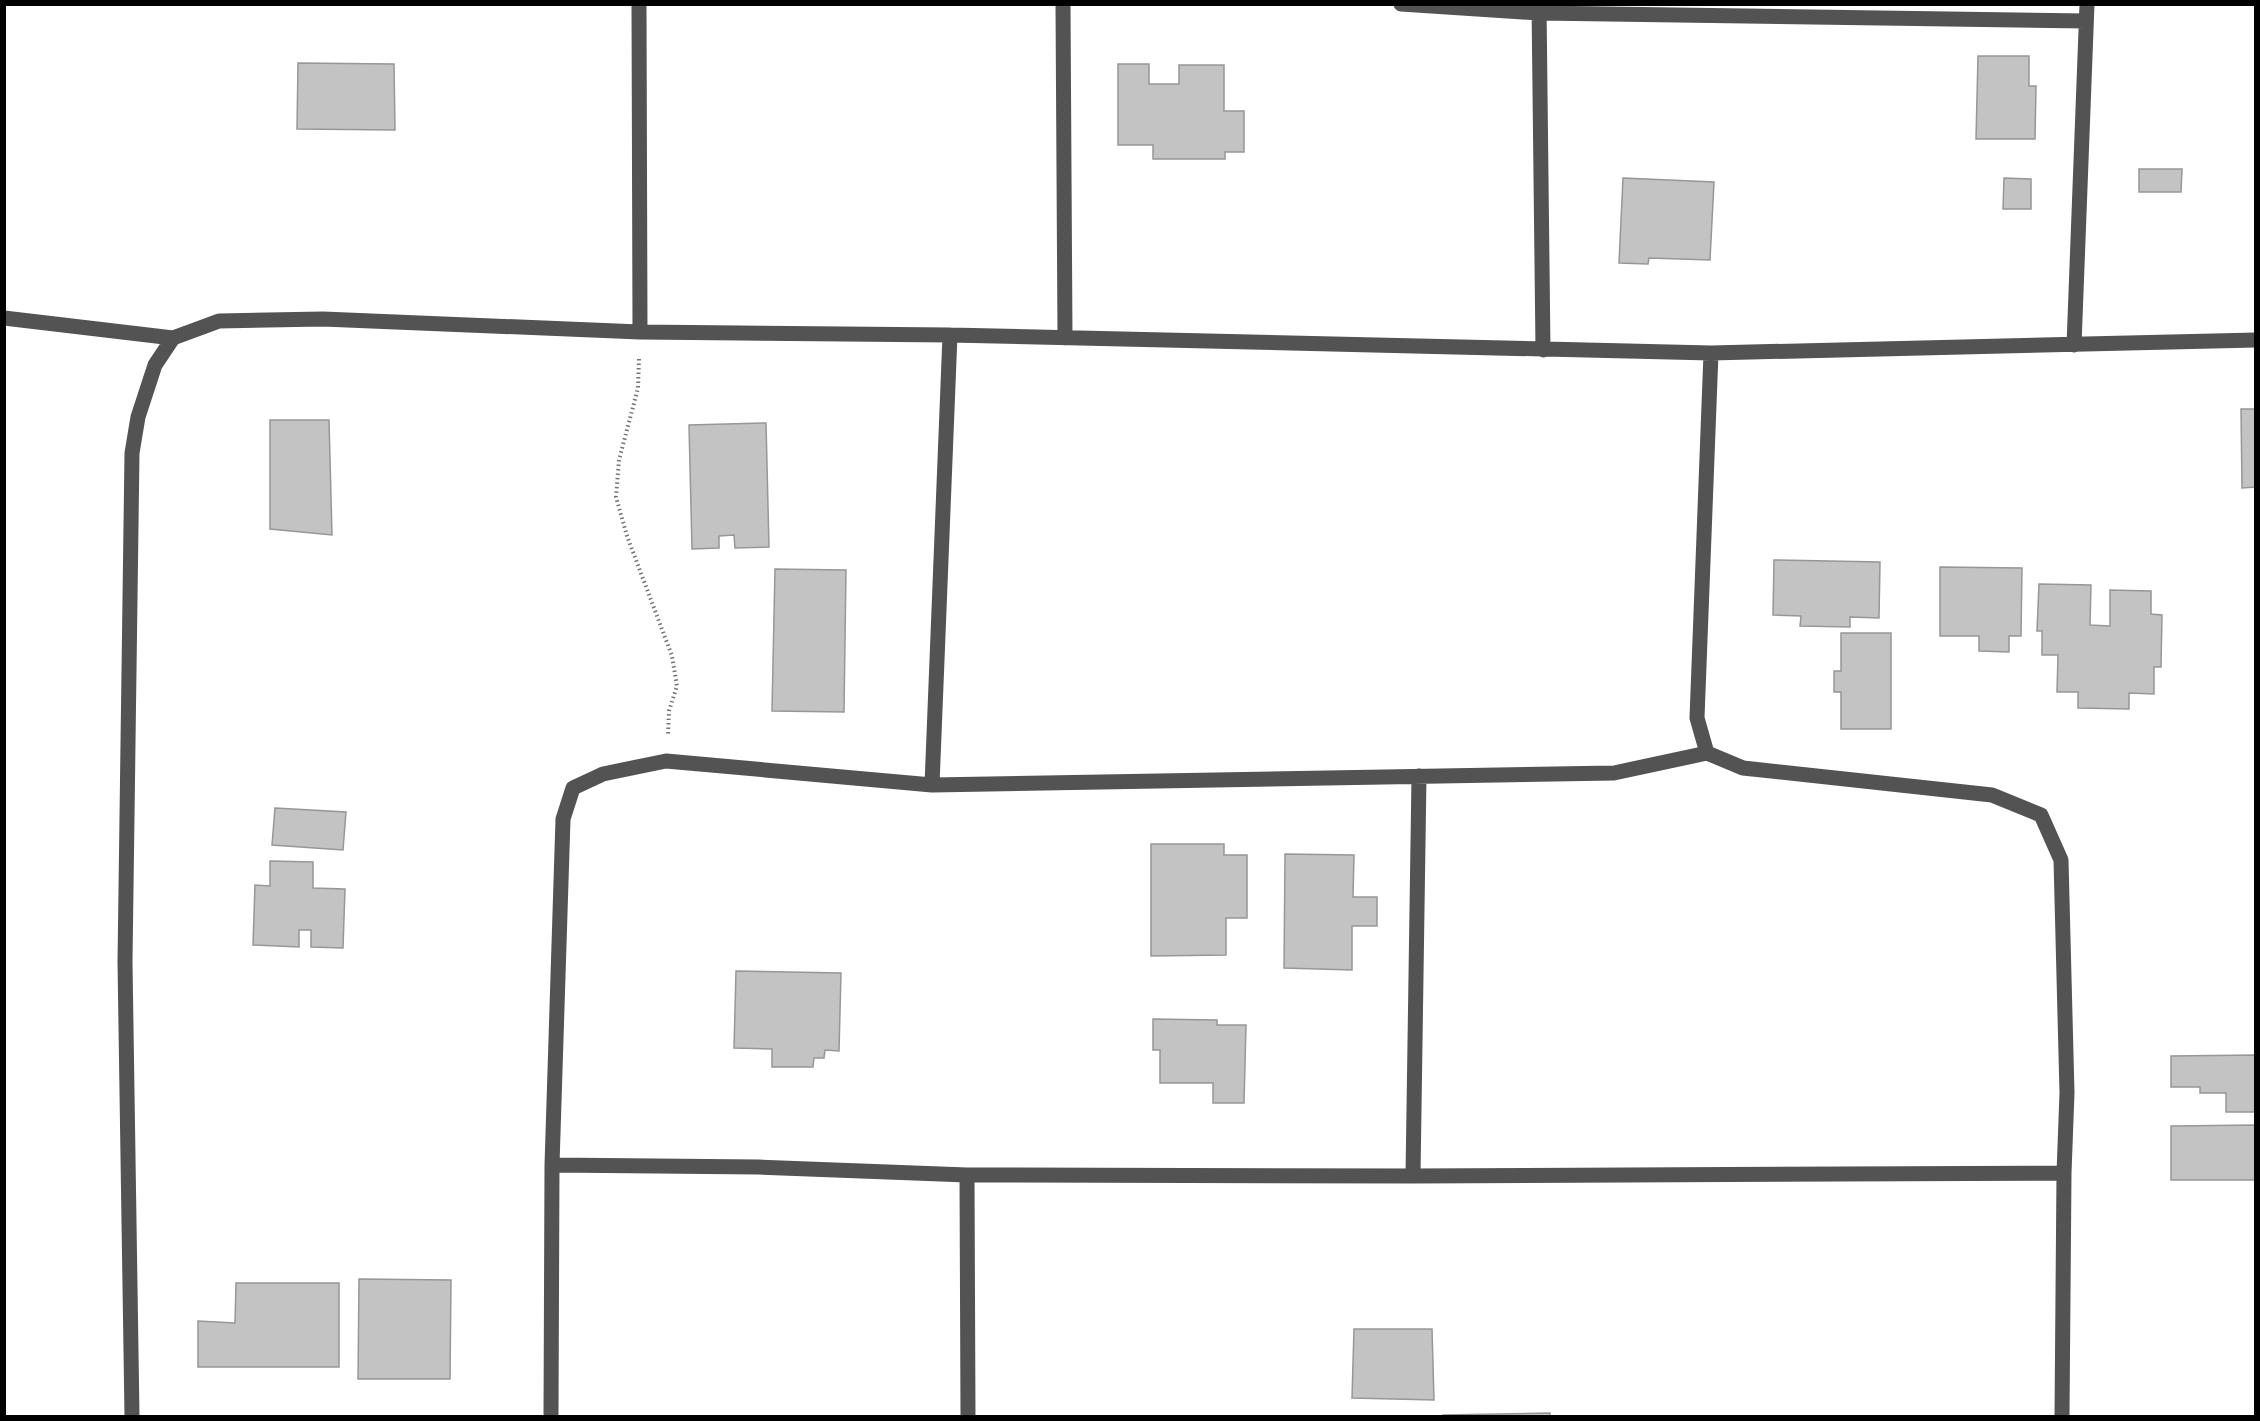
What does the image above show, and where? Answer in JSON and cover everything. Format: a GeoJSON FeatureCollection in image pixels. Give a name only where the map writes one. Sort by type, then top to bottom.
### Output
{"type":"FeatureCollection","features":[{"type":"Feature","properties":{"kind":"street"},"geometry":{"type":"LineString","coordinates":[[639,4],[640,332]]}},
{"type":"Feature","properties":{"kind":"street"},"geometry":{"type":"LineString","coordinates":[[1063,4],[1065,338]]}},
{"type":"Feature","properties":{"kind":"street"},"geometry":{"type":"LineString","coordinates":[[1401,4],[2086,21]]}},
{"type":"Feature","properties":{"kind":"street"},"geometry":{"type":"LineString","coordinates":[[2074,345],[2087,4]]}},
{"type":"Feature","properties":{"kind":"street"},"geometry":{"type":"LineString","coordinates":[[1539,9],[1543,350]]}},
{"type":"Feature","properties":{"kind":"street"},"geometry":{"type":"LineString","coordinates":[[4,318],[172,338],[219,321],[323,319],[640,332],[950,335],[1712,353],[2256,340]]}},
{"type":"Feature","properties":{"kind":"street"},"geometry":{"type":"LineString","coordinates":[[932,785],[950,335]]}},
{"type":"Feature","properties":{"kind":"street"},"geometry":{"type":"LineString","coordinates":[[132,1416],[126,962],[132,453],[138,417],[155,365],[172,338]]}},
{"type":"Feature","properties":{"kind":"street"},"geometry":{"type":"LineString","coordinates":[[1707,753],[1697,718],[1712,353]]}},
{"type":"Feature","properties":{"kind":"street"},"geometry":{"type":"LineString","coordinates":[[551,1416],[552,1165],[563,819],[573,788],[603,774],[666,760],[932,785],[1614,773],[1707,753],[1743,768],[1992,795],[2041,815],[2061,860],[2067,1092],[2061,1416]]}},
{"type":"Feature","properties":{"kind":"street"},"geometry":{"type":"LineString","coordinates":[[1413,1176],[1419,776]]}},
{"type":"Feature","properties":{"kind":"street"},"geometry":{"type":"LineString","coordinates":[[552,1165],[758,1167],[967,1175],[1413,1176],[2064,1173]]}},
{"type":"Feature","properties":{"kind":"street"},"geometry":{"type":"LineString","coordinates":[[967,1175],[968,1416]]}},
{"type":"Feature","properties":{"kind":"path"},"geometry":{"type":"LineString","coordinates":[[640,332],[638,388],[619,460],[616,497],[627,536],[672,656],[677,686],[669,711],[666,760]]}},
{"type":"Feature","properties":{"kind":"building"},"geometry":{"type":"Polygon","coordinates":[[[1978,56],[2029,56],[2029,86],[2036,86],[2035,139],[1976,139],[1978,56]]]}},
{"type":"Feature","properties":{"kind":"building"},"geometry":{"type":"Polygon","coordinates":[[[298,63],[394,64],[395,130],[297,129],[298,63]]]}},
{"type":"Feature","properties":{"kind":"building"},"geometry":{"type":"Polygon","coordinates":[[[1118,64],[1149,64],[1149,84],[1179,84],[1179,65],[1224,65],[1224,111],[1244,111],[1244,152],[1225,152],[1225,159],[1153,159],[1153,145],[1118,145],[1118,64]]]}},
{"type":"Feature","properties":{"kind":"building"},"geometry":{"type":"Polygon","coordinates":[[[2139,169],[2182,169],[2181,192],[2139,192],[2139,169]]]}},
{"type":"Feature","properties":{"kind":"building"},"geometry":{"type":"Polygon","coordinates":[[[1623,178],[1714,182],[1710,260],[1649,258],[1648,264],[1619,263],[1623,178]]]}},
{"type":"Feature","properties":{"kind":"building"},"geometry":{"type":"Polygon","coordinates":[[[2004,178],[2031,179],[2031,209],[2003,209],[2004,178]]]}},
{"type":"Feature","properties":{"kind":"building"},"geometry":{"type":"Polygon","coordinates":[[[2241,409],[2256,409],[2256,487],[2242,488],[2241,409]]]}},
{"type":"Feature","properties":{"kind":"building"},"geometry":{"type":"Polygon","coordinates":[[[270,420],[329,420],[332,535],[270,529],[270,420]]]}},
{"type":"Feature","properties":{"kind":"building"},"geometry":{"type":"Polygon","coordinates":[[[766,423],[769,547],[735,548],[734,535],[719,536],[719,548],[692,549],[689,425],[766,423]]]}},
{"type":"Feature","properties":{"kind":"building"},"geometry":{"type":"Polygon","coordinates":[[[1774,560],[1880,562],[1879,618],[1850,617],[1850,627],[1800,626],[1801,616],[1773,615],[1774,560]]]}},
{"type":"Feature","properties":{"kind":"building"},"geometry":{"type":"Polygon","coordinates":[[[1940,567],[2022,568],[2021,636],[2009,636],[2009,652],[1979,651],[1979,636],[1940,636],[1940,567]]]}},
{"type":"Feature","properties":{"kind":"building"},"geometry":{"type":"Polygon","coordinates":[[[775,569],[846,570],[844,712],[772,711],[775,569]]]}},
{"type":"Feature","properties":{"kind":"building"},"geometry":{"type":"Polygon","coordinates":[[[2039,584],[2091,585],[2090,625],[2110,626],[2110,590],[2151,591],[2151,614],[2162,615],[2161,667],[2154,667],[2154,694],[2129,693],[2129,709],[2078,708],[2078,692],[2057,692],[2058,655],[2042,655],[2042,631],[2037,631],[2039,584]]]}},
{"type":"Feature","properties":{"kind":"building"},"geometry":{"type":"Polygon","coordinates":[[[1841,633],[1891,633],[1891,729],[1841,729],[1841,692],[1834,692],[1834,671],[1841,671],[1841,633]]]}},
{"type":"Feature","properties":{"kind":"building"},"geometry":{"type":"Polygon","coordinates":[[[275,808],[346,812],[343,850],[272,845],[275,808]]]}},
{"type":"Feature","properties":{"kind":"building"},"geometry":{"type":"Polygon","coordinates":[[[1151,844],[1224,844],[1224,855],[1247,855],[1247,918],[1226,918],[1226,955],[1151,956],[1151,844]]]}},
{"type":"Feature","properties":{"kind":"building"},"geometry":{"type":"Polygon","coordinates":[[[1285,854],[1354,855],[1353,897],[1377,897],[1377,926],[1352,926],[1352,970],[1284,968],[1285,854]]]}},
{"type":"Feature","properties":{"kind":"building"},"geometry":{"type":"Polygon","coordinates":[[[270,861],[313,862],[313,888],[345,889],[343,948],[311,947],[311,930],[299,930],[299,947],[253,945],[255,885],[270,886],[270,861]]]}},
{"type":"Feature","properties":{"kind":"building"},"geometry":{"type":"Polygon","coordinates":[[[736,971],[841,973],[839,1051],[825,1050],[824,1058],[814,1058],[813,1067],[772,1067],[772,1049],[734,1048],[736,971]]]}},
{"type":"Feature","properties":{"kind":"building"},"geometry":{"type":"Polygon","coordinates":[[[1153,1019],[1217,1020],[1217,1025],[1246,1025],[1244,1103],[1213,1103],[1213,1083],[1160,1083],[1160,1050],[1153,1050],[1153,1019]]]}},
{"type":"Feature","properties":{"kind":"building"},"geometry":{"type":"Polygon","coordinates":[[[2256,1055],[2256,1112],[2226,1112],[2226,1093],[2200,1093],[2200,1087],[2171,1087],[2171,1056],[2256,1055]]]}},
{"type":"Feature","properties":{"kind":"building"},"geometry":{"type":"Polygon","coordinates":[[[2256,1125],[2256,1180],[2171,1180],[2171,1126],[2256,1125]]]}},
{"type":"Feature","properties":{"kind":"building"},"geometry":{"type":"Polygon","coordinates":[[[359,1279],[451,1280],[450,1379],[358,1379],[359,1279]]]}},
{"type":"Feature","properties":{"kind":"building"},"geometry":{"type":"Polygon","coordinates":[[[236,1283],[339,1283],[339,1367],[198,1367],[198,1321],[235,1323],[236,1283]]]}},
{"type":"Feature","properties":{"kind":"building"},"geometry":{"type":"Polygon","coordinates":[[[1354,1329],[1432,1329],[1434,1400],[1352,1398],[1354,1329]]]}},
{"type":"Feature","properties":{"kind":"building"},"geometry":{"type":"Polygon","coordinates":[[[1550,1413],[1550,1416],[1443,1416],[1443,1415],[1550,1413]]]}}]}
